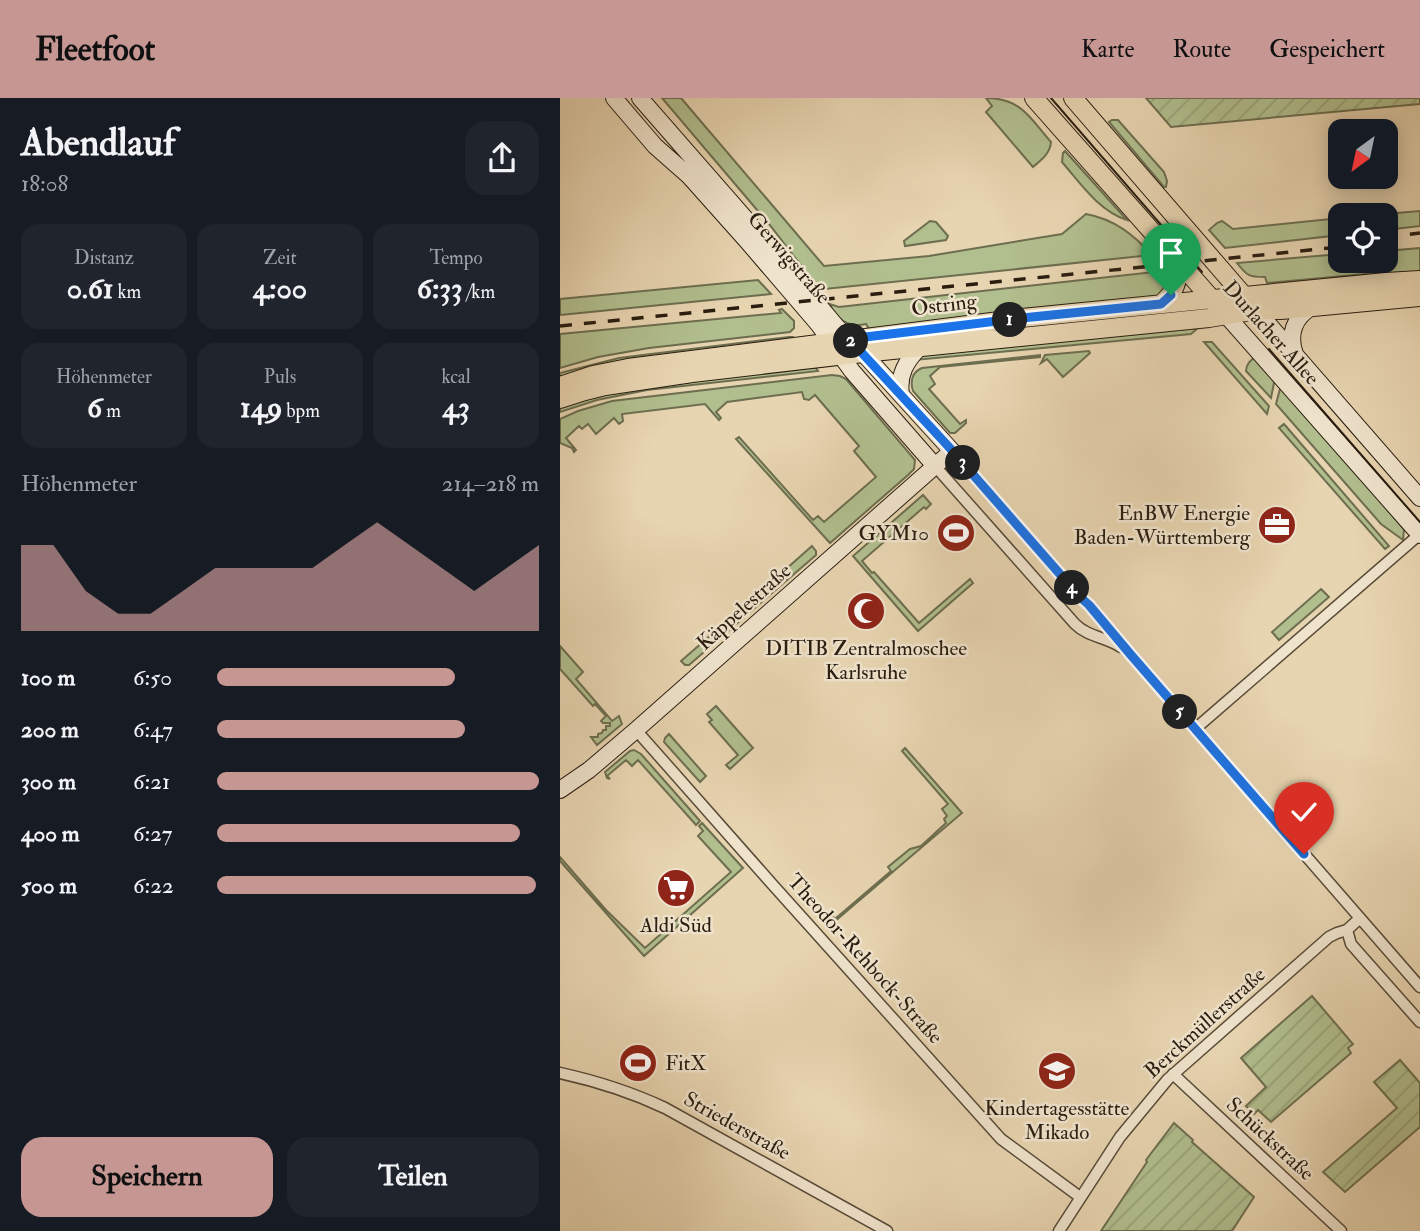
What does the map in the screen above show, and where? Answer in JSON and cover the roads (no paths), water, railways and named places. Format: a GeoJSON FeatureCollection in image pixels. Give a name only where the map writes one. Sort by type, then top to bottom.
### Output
{"type":"FeatureCollection","features":[{"type":"Feature","properties":{"kind":"main road","name":"Durlacher Allee"},"geometry":{"type":"LineString","coordinates":[[1034,98],[1226,315]]}},
{"type":"Feature","properties":{"kind":"main road","name":"Durlacher Allee"},"geometry":{"type":"LineString","coordinates":[[1073,98],[1244,296]]}},
{"type":"Feature","properties":{"kind":"main road"},"geometry":{"type":"LineString","coordinates":[[1161,304],[1171,295],[1179,277],[1177,261]]}},
{"type":"Feature","properties":{"kind":"main road","name":"Ostring"},"geometry":{"type":"LineString","coordinates":[[560,400],[585,390],[643,379],[1022,318],[1386,282],[1420,281]]}},
{"type":"Feature","properties":{"kind":"main road","name":"Ostring"},"geometry":{"type":"LineString","coordinates":[[560,386],[593,375],[628,368],[841,346],[863,353],[1257,310],[1420,297]]}},
{"type":"Feature","properties":{"kind":"street","name":"Gerwigstraße"},"geometry":{"type":"LineString","coordinates":[[614,98],[654,146],[697,184],[841,346]]}},
{"type":"Feature","properties":{"kind":"street","name":"Gerwigstraße"},"geometry":{"type":"LineString","coordinates":[[640,98],[836,326],[852,371],[935,466],[1075,624],[1088,634],[1118,645],[1131,655]]}},
{"type":"Feature","properties":{"kind":"street","name":"Durlacher Allee"},"geometry":{"type":"LineString","coordinates":[[1244,296],[1420,498]]}},
{"type":"Feature","properties":{"kind":"street"},"geometry":{"type":"LineString","coordinates":[[1295,354],[1293,329],[1298,318],[1312,307]]}},
{"type":"Feature","properties":{"kind":"street","name":"Durlacher Allee"},"geometry":{"type":"LineString","coordinates":[[1226,315],[1420,534]]}},
{"type":"Feature","properties":{"kind":"street"},"geometry":{"type":"LineString","coordinates":[[901,394],[902,372],[920,347]]}},
{"type":"Feature","properties":{"kind":"street","name":"Gerwigstraße"},"geometry":{"type":"LineString","coordinates":[[863,353],[1089,605],[1420,987]]}},
{"type":"Feature","properties":{"kind":"street","name":"Käppelestraße"},"geometry":{"type":"LineString","coordinates":[[560,790],[589,770],[636,730],[952,451]]}},
{"type":"Feature","properties":{"kind":"street"},"geometry":{"type":"LineString","coordinates":[[1195,729],[1420,534]]}},
{"type":"Feature","properties":{"kind":"street","name":"Theodor-Rehbock-Straße"},"geometry":{"type":"LineString","coordinates":[[636,730],[993,1131],[1011,1148],[1080,1197]]}},
{"type":"Feature","properties":{"kind":"street"},"geometry":{"type":"LineString","coordinates":[[1360,918],[1347,930],[1351,944],[1420,1022]]}},
{"type":"Feature","properties":{"kind":"street","name":"Berckmüllerstraße"},"geometry":{"type":"LineString","coordinates":[[1059,1231],[1120,1137],[1172,1074],[1329,937],[1347,930]]}},
{"type":"Feature","properties":{"kind":"street","name":"Striederstraße"},"geometry":{"type":"LineString","coordinates":[[560,1073],[617,1088],[665,1108],[887,1231]]}},
{"type":"Feature","properties":{"kind":"street","name":"Schückstraße"},"geometry":{"type":"LineString","coordinates":[[1172,1074],[1341,1231]]}},
{"type":"Feature","properties":{"kind":"tram line"},"geometry":{"type":"LineString","coordinates":[[1051,98],[1202,272]]}},
{"type":"Feature","properties":{"kind":"tram line"},"geometry":{"type":"LineString","coordinates":[[1269,349],[1420,522]]}},
{"type":"Feature","properties":{"kind":"railway"},"geometry":{"type":"LineString","coordinates":[[1398,236],[1420,233]]}},
{"type":"Feature","properties":{"kind":"railway"},"geometry":{"type":"LineString","coordinates":[[560,326],[1328,248]]}},
{"type":"Feature","properties":{"kind":"place","name":"EnBW Energie Baden-Württemberg"},"geometry":{"type":"Point","coordinates":[1277,525]}},
{"type":"Feature","properties":{"kind":"place","name":"GYM10"},"geometry":{"type":"Point","coordinates":[956,533]}},
{"type":"Feature","properties":{"kind":"place","name":"DITIB Zentralmoschee Karlsruhe"},"geometry":{"type":"Point","coordinates":[866,611]}},
{"type":"Feature","properties":{"kind":"place","name":"Aldi Süd"},"geometry":{"type":"Point","coordinates":[676,888]}},
{"type":"Feature","properties":{"kind":"place","name":"FitX"},"geometry":{"type":"Point","coordinates":[638,1063]}},
{"type":"Feature","properties":{"kind":"place","name":"Kindertagesstätte Mikado"},"geometry":{"type":"Point","coordinates":[1057,1071]}}]}
